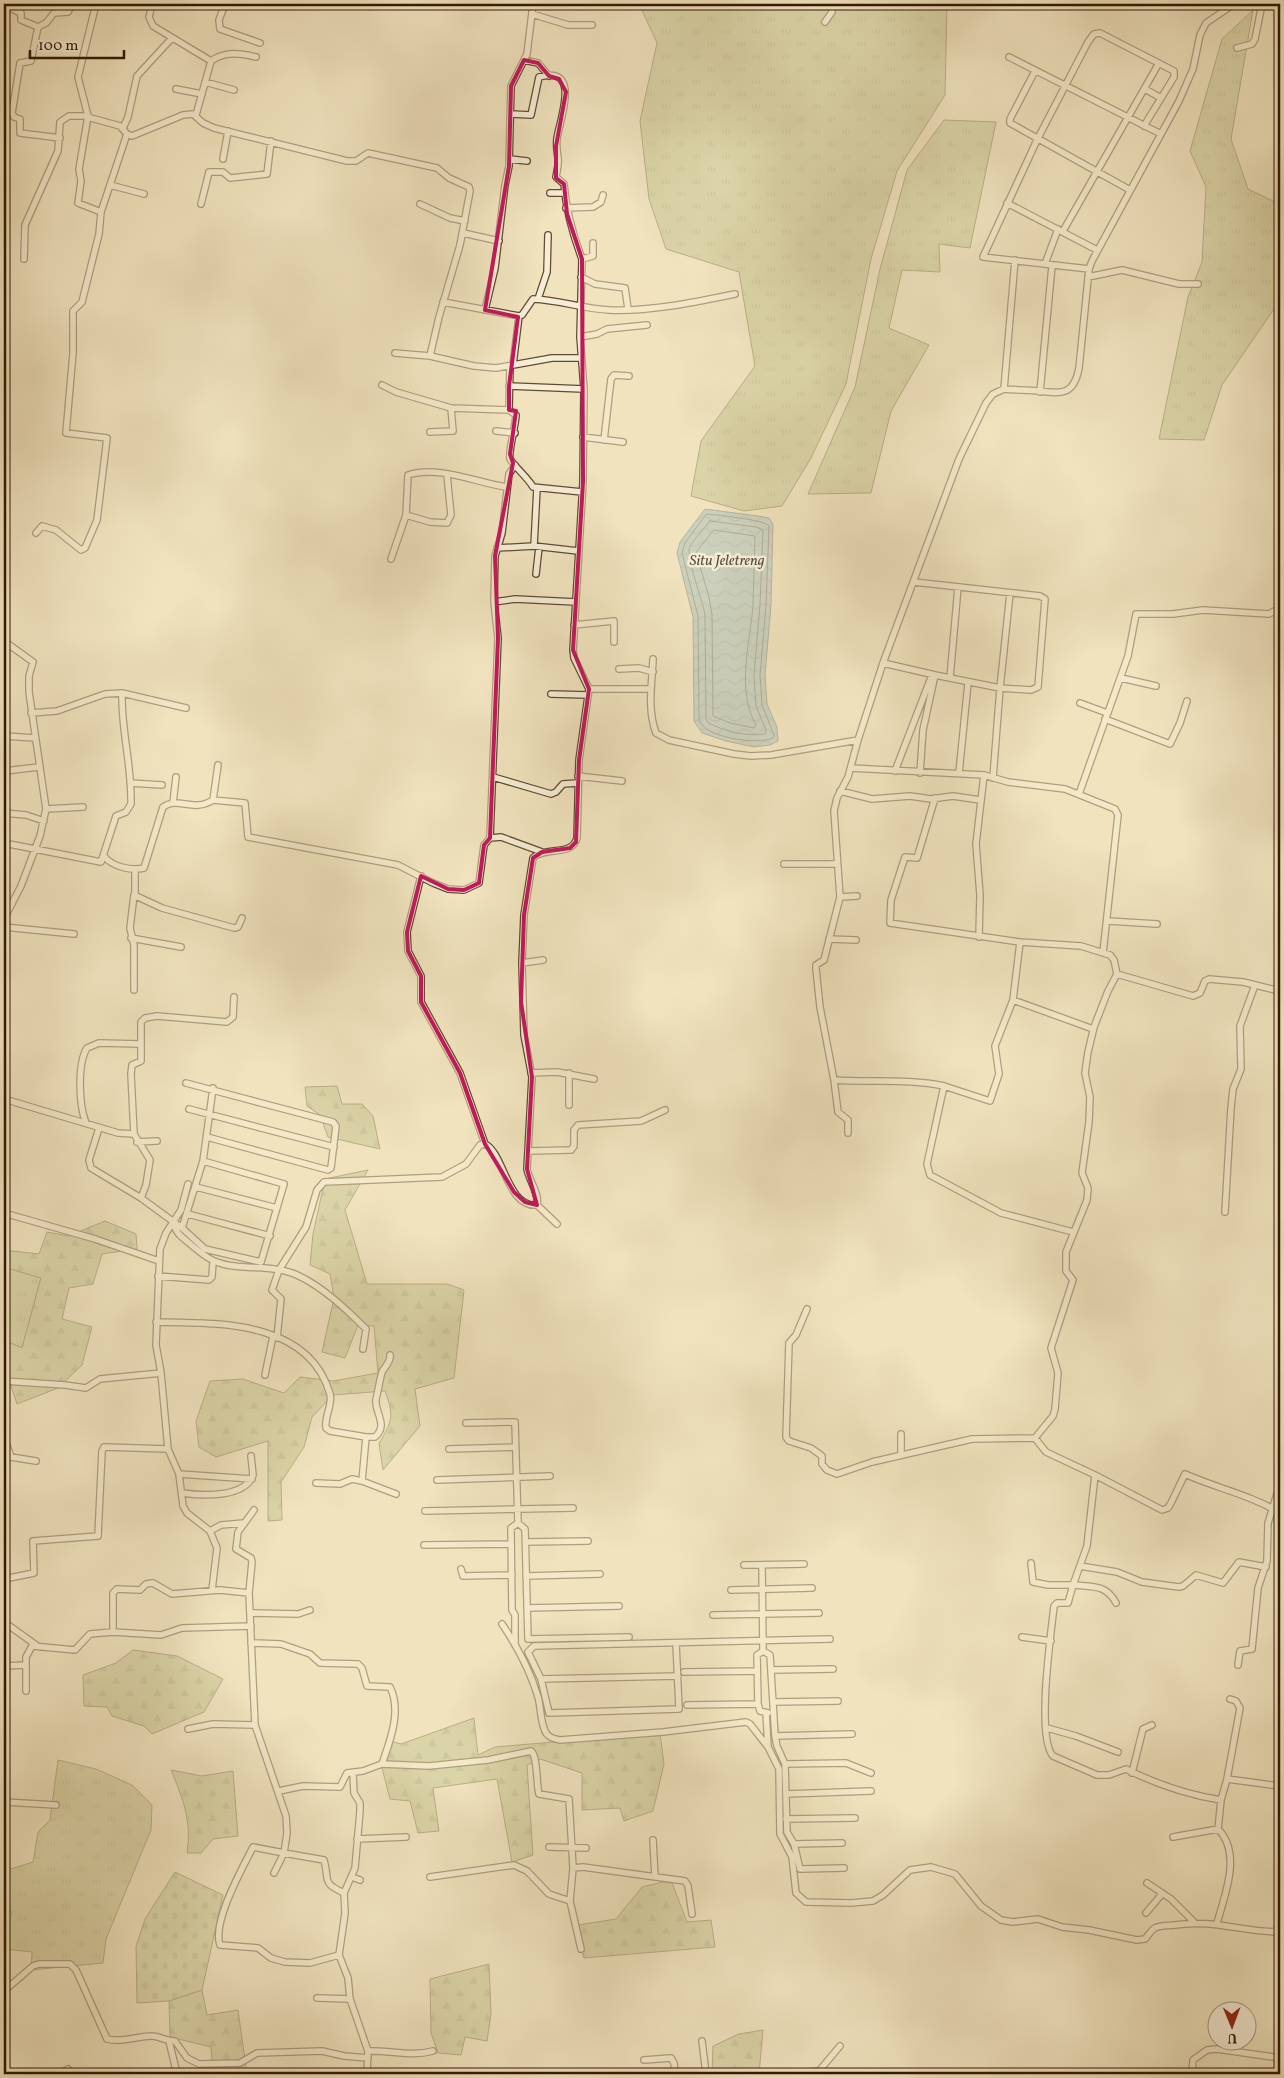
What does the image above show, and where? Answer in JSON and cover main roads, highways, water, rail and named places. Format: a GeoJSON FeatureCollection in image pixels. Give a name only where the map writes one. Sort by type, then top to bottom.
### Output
{"type":"FeatureCollection","features":[{"type":"Feature","properties":{"kind":"water","name":"Situ Jeletreng"},"geometry":{"type":"Polygon","coordinates":[[[705,509],[769,518],[773,524],[771,605],[765,675],[767,704],[777,727],[778,741],[770,745],[754,747],[726,741],[702,733],[694,721],[693,617],[677,553],[680,542],[705,509]]]}}]}
